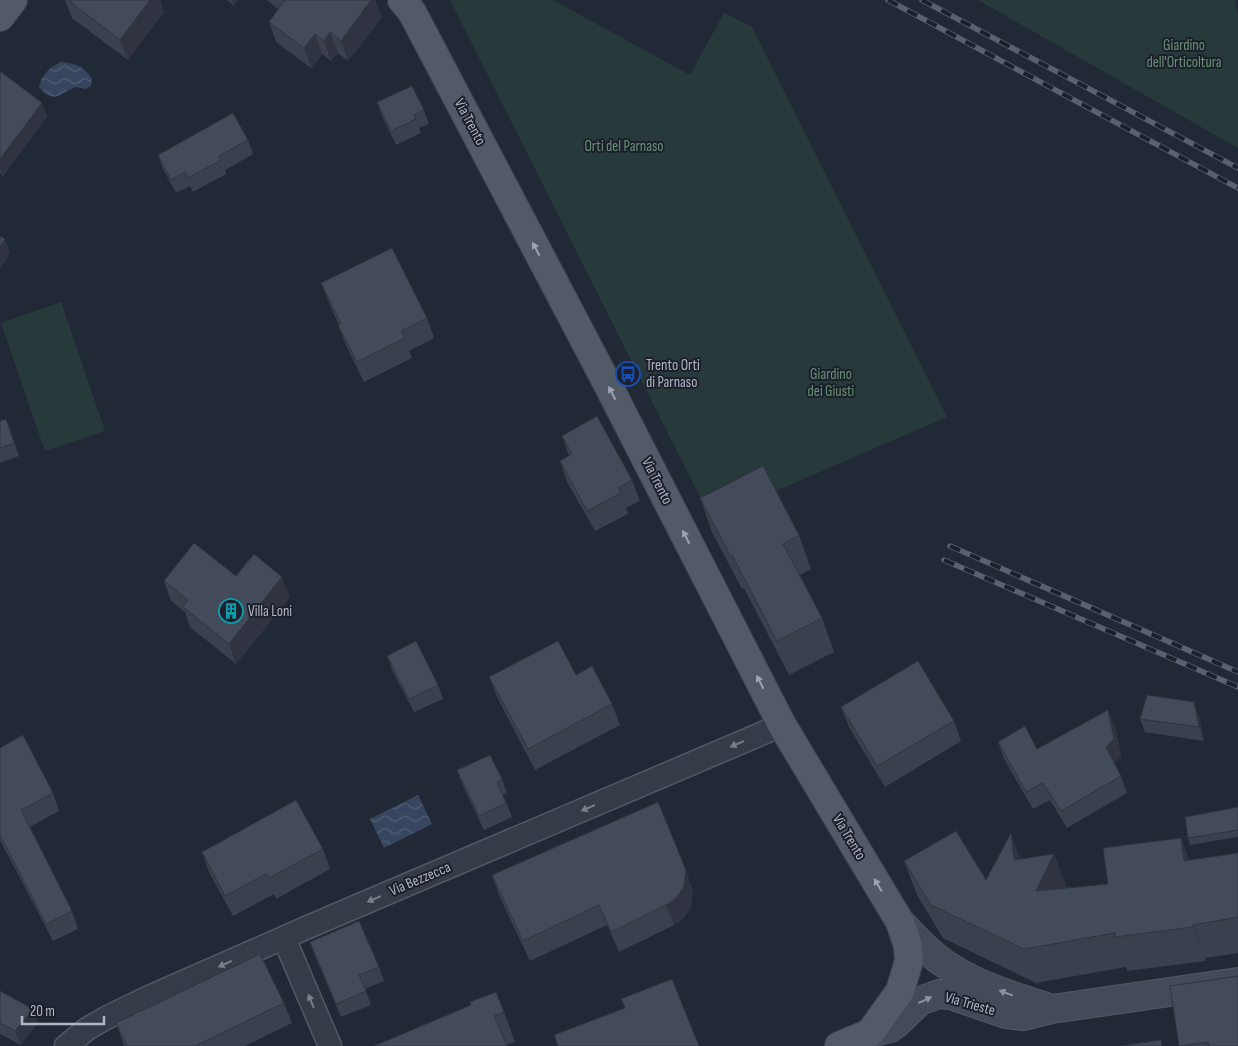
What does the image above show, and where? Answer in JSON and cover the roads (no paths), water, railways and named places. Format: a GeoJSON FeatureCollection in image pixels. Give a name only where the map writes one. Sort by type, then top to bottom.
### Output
{"type":"FeatureCollection","features":[{"type":"Feature","properties":{"kind":"main road"},"geometry":{"type":"LineString","coordinates":[[0,17],[13,0]]}},
{"type":"Feature","properties":{"kind":"main road","name":"Via Trento"},"geometry":{"type":"LineString","coordinates":[[402,0],[416,20],[568,308],[782,725],[900,922],[908,946],[909,961],[900,991],[870,1033]]}},
{"type":"Feature","properties":{"kind":"main road","name":"Via Trieste"},"geometry":{"type":"LineString","coordinates":[[839,1046],[870,1033]]}},
{"type":"Feature","properties":{"kind":"street","name":"Via Bezzecca"},"geometry":{"type":"LineString","coordinates":[[66,1046],[87,1029],[106,1018],[284,938],[782,725]]}},
{"type":"Feature","properties":{"kind":"street","name":"Via Trieste"},"geometry":{"type":"LineString","coordinates":[[900,922],[923,946],[945,964],[991,988],[1052,1009]]}},
{"type":"Feature","properties":{"kind":"street"},"geometry":{"type":"LineString","coordinates":[[284,938],[330,1046]]}},
{"type":"Feature","properties":{"kind":"street","name":"Via Trieste"},"geometry":{"type":"LineString","coordinates":[[870,1033],[890,1028],[897,1024],[920,1001],[939,994],[951,995],[1006,1014],[1024,1016],[1052,1009],[1238,982]]}},
{"type":"Feature","properties":{"kind":"water"},"geometry":{"type":"Polygon","coordinates":[[[61,62],[71,63],[83,69],[92,79],[91,86],[86,89],[75,87],[52,97],[44,92],[39,87],[42,78],[50,69],[61,62]]]}},
{"type":"Feature","properties":{"kind":"water"},"geometry":{"type":"Polygon","coordinates":[[[418,795],[432,824],[384,848],[370,819],[418,795]]]}},
{"type":"Feature","properties":{"kind":"railway"},"geometry":{"type":"LineString","coordinates":[[888,0],[1238,188]]}},
{"type":"Feature","properties":{"kind":"railway"},"geometry":{"type":"LineString","coordinates":[[922,0],[1238,168]]}},
{"type":"Feature","properties":{"kind":"railway"},"geometry":{"type":"LineString","coordinates":[[950,546],[1238,672]]}},
{"type":"Feature","properties":{"kind":"railway"},"geometry":{"type":"LineString","coordinates":[[944,560],[1238,687]]}},
{"type":"Feature","properties":{"kind":"place","name":"Trento Orti di Parnaso"},"geometry":{"type":"Point","coordinates":[628,374]}},
{"type":"Feature","properties":{"kind":"place","name":"Villa Loni"},"geometry":{"type":"Point","coordinates":[231,611]}},
{"type":"Feature","properties":{"kind":"park label","name":"Giardino dell'Orticoltura"},"geometry":{"type":"Point","coordinates":[1184,54]}},
{"type":"Feature","properties":{"kind":"park label","name":"Orti del Parnaso"},"geometry":{"type":"Point","coordinates":[624,146]}},
{"type":"Feature","properties":{"kind":"park label","name":"Giardino dei Giusti"},"geometry":{"type":"Point","coordinates":[831,382]}}]}
